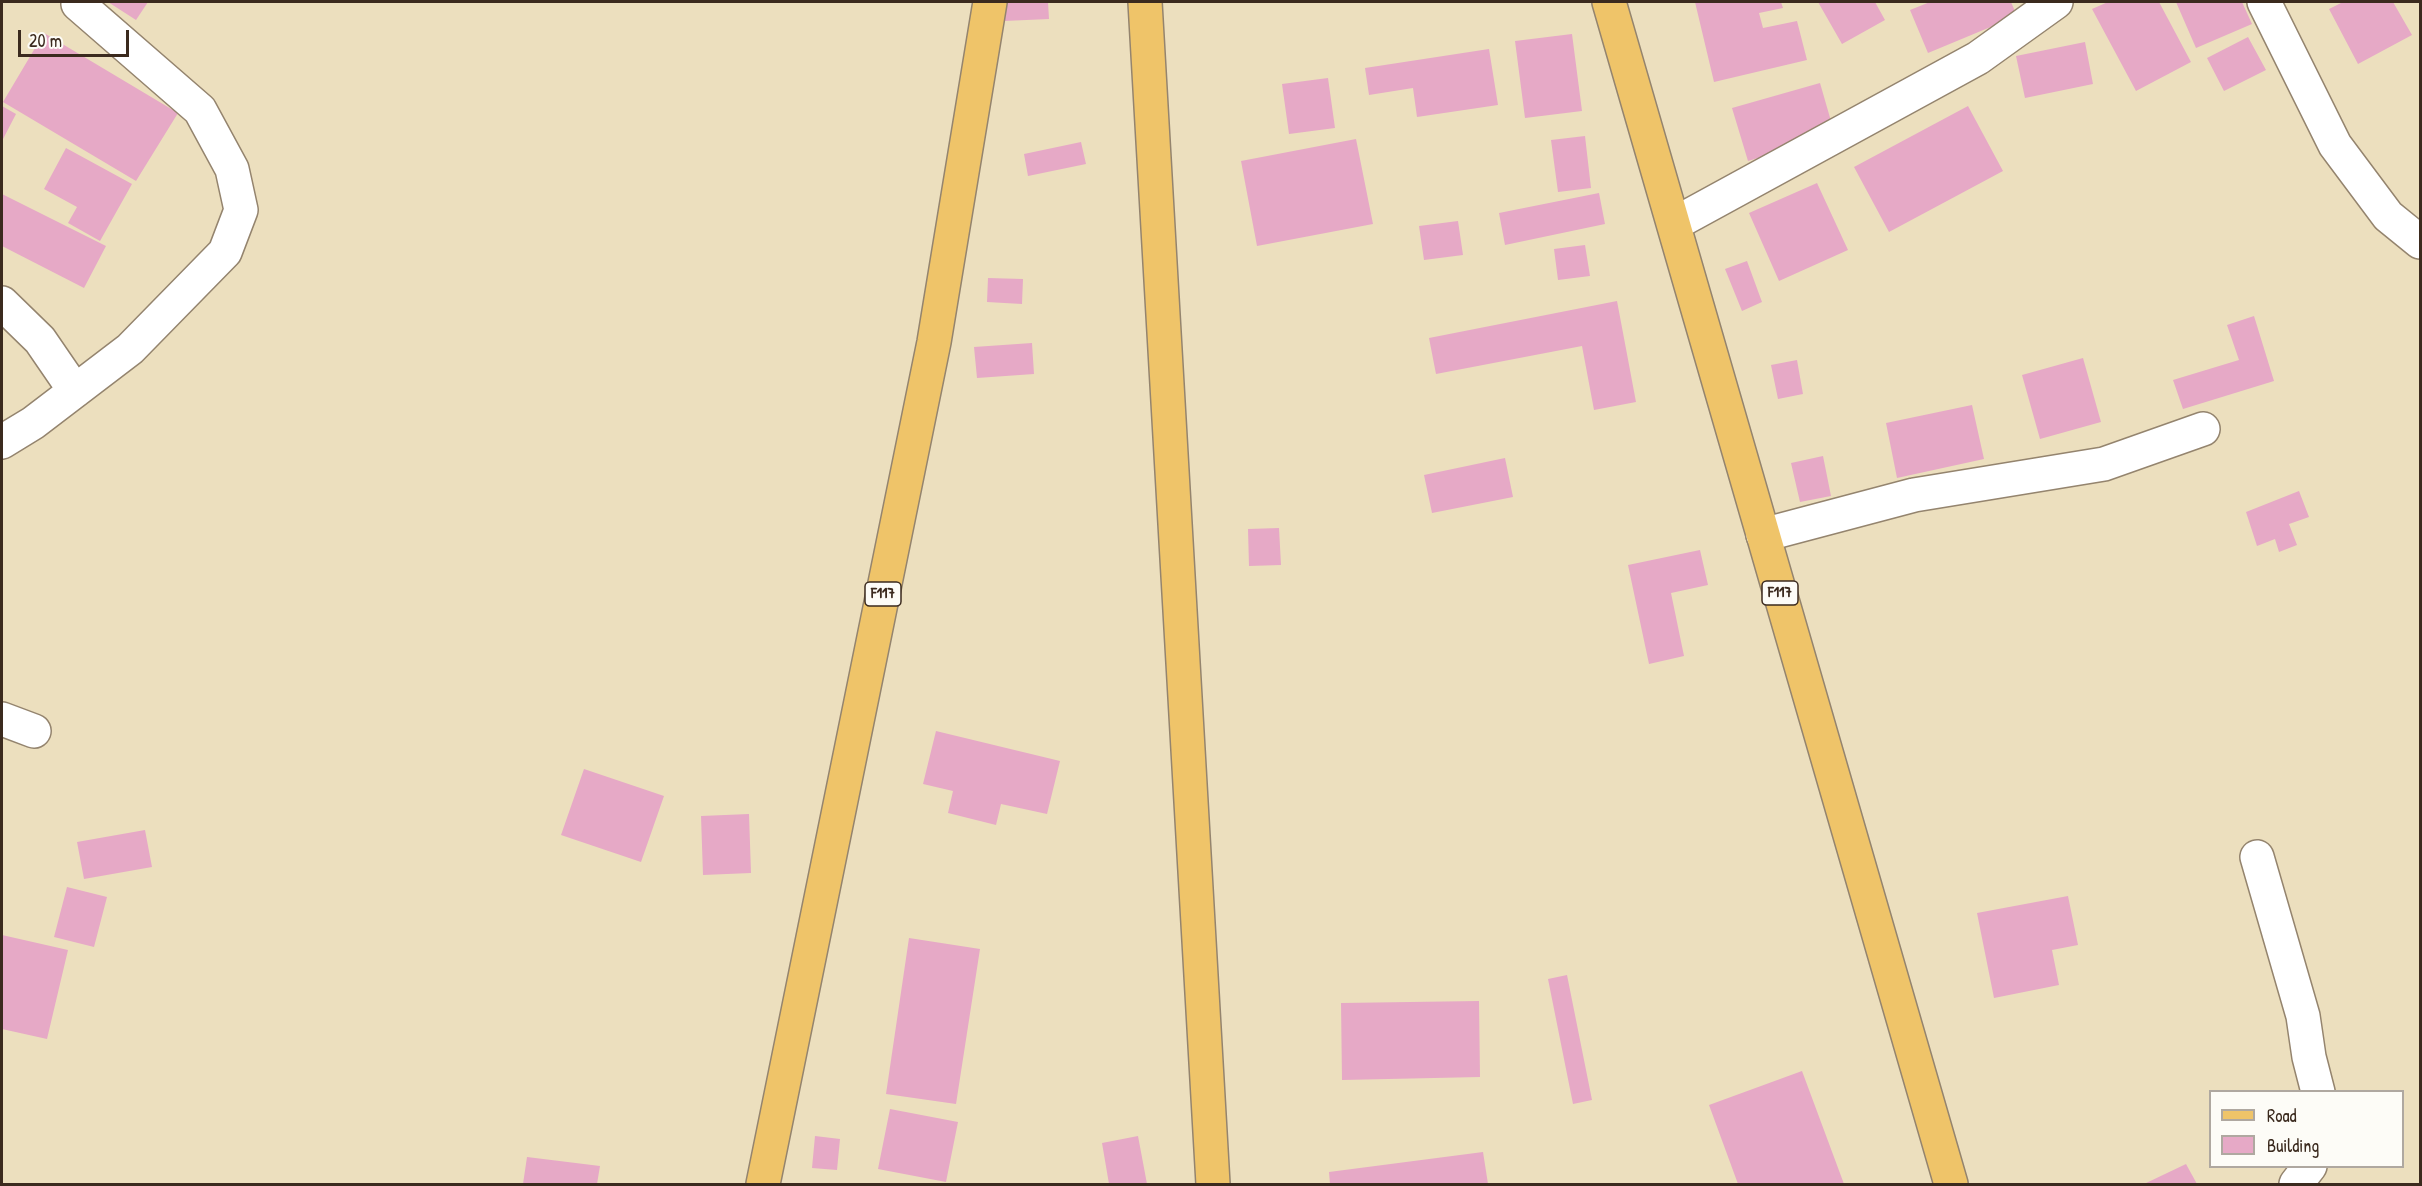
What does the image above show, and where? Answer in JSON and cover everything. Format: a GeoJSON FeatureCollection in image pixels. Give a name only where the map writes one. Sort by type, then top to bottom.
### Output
{"type":"FeatureCollection","features":[{"type":"Feature","properties":{"kind":"main road","name":"F117"},"geometry":{"type":"LineString","coordinates":[[763,1185],[934,342],[990,2]]}},
{"type":"Feature","properties":{"kind":"main road"},"geometry":{"type":"LineString","coordinates":[[1144,2],[1213,1185]]}},
{"type":"Feature","properties":{"kind":"main road","name":"F117"},"geometry":{"type":"LineString","coordinates":[[1609,2],[1951,1185]]}},
{"type":"Feature","properties":{"kind":"street"},"geometry":{"type":"LineString","coordinates":[[1674,224],[1978,58],[2055,2]]}},
{"type":"Feature","properties":{"kind":"street"},"geometry":{"type":"LineString","coordinates":[[2264,2],[2336,145],[2388,216],[2421,242]]}},
{"type":"Feature","properties":{"kind":"street"},"geometry":{"type":"LineString","coordinates":[[2,442],[33,423],[130,349],[225,252],[241,210],[232,169],[200,110],[78,4]]}},
{"type":"Feature","properties":{"kind":"street"},"geometry":{"type":"LineString","coordinates":[[2,303],[40,340],[75,391]]}},
{"type":"Feature","properties":{"kind":"street"},"geometry":{"type":"LineString","coordinates":[[1763,535],[1914,495],[2104,464],[2203,429]]}},
{"type":"Feature","properties":{"kind":"street"},"geometry":{"type":"LineString","coordinates":[[2,719],[34,731]]}},
{"type":"Feature","properties":{"kind":"street"},"geometry":{"type":"LineString","coordinates":[[2257,856],[2303,1016],[2309,1057],[2317,1090]]}},
{"type":"Feature","properties":{"kind":"street"},"geometry":{"type":"LineString","coordinates":[[2296,1185],[2309,1168]]}},
{"type":"Feature","properties":{"kind":"building"},"geometry":{"type":"Polygon","coordinates":[[[108,2],[148,2],[136,20],[108,2]]]}},
{"type":"Feature","properties":{"kind":"building"},"geometry":{"type":"Polygon","coordinates":[[[1003,2],[1048,2],[1049,19],[1004,21],[1003,2]]]}},
{"type":"Feature","properties":{"kind":"building"},"geometry":{"type":"Polygon","coordinates":[[[1695,2],[1781,2],[1783,8],[1759,13],[1763,28],[1797,21],[1807,60],[1714,82],[1695,2]]]}},
{"type":"Feature","properties":{"kind":"building"},"geometry":{"type":"Polygon","coordinates":[[[1818,2],[1875,2],[1885,20],[1842,44],[1818,2]]]}},
{"type":"Feature","properties":{"kind":"building"},"geometry":{"type":"Polygon","coordinates":[[[1930,2],[2011,2],[2017,16],[1928,53],[1910,10],[1930,2]]]}},
{"type":"Feature","properties":{"kind":"building"},"geometry":{"type":"Polygon","coordinates":[[[2108,2],[2159,2],[2191,62],[2136,91],[2092,9],[2108,2]]]}},
{"type":"Feature","properties":{"kind":"building"},"geometry":{"type":"Polygon","coordinates":[[[2176,2],[2242,2],[2252,24],[2196,48],[2176,2]]]}},
{"type":"Feature","properties":{"kind":"building"},"geometry":{"type":"Polygon","coordinates":[[[2343,2],[2393,2],[2412,35],[2358,64],[2329,9],[2343,2]]]}},
{"type":"Feature","properties":{"kind":"building"},"geometry":{"type":"Polygon","coordinates":[[[44,33],[178,113],[136,181],[3,102],[44,33]]]}},
{"type":"Feature","properties":{"kind":"building"},"geometry":{"type":"Polygon","coordinates":[[[1572,34],[1582,111],[1525,118],[1515,41],[1572,34]]]}},
{"type":"Feature","properties":{"kind":"building"},"geometry":{"type":"Polygon","coordinates":[[[2248,37],[2266,70],[2224,91],[2207,58],[2248,37]]]}},
{"type":"Feature","properties":{"kind":"building"},"geometry":{"type":"Polygon","coordinates":[[[2085,42],[2093,84],[2025,98],[2016,56],[2085,42]]]}},
{"type":"Feature","properties":{"kind":"building"},"geometry":{"type":"Polygon","coordinates":[[[1489,49],[1498,105],[1417,117],[1413,88],[1369,95],[1365,68],[1489,49]]]}},
{"type":"Feature","properties":{"kind":"building"},"geometry":{"type":"Polygon","coordinates":[[[1328,78],[1335,128],[1289,134],[1282,84],[1328,78]]]}},
{"type":"Feature","properties":{"kind":"building"},"geometry":{"type":"Polygon","coordinates":[[[1820,83],[1835,135],[1748,161],[1732,108],[1820,83]]]}},
{"type":"Feature","properties":{"kind":"building"},"geometry":{"type":"Polygon","coordinates":[[[2,106],[16,114],[2,141],[2,106]]]}},
{"type":"Feature","properties":{"kind":"building"},"geometry":{"type":"Polygon","coordinates":[[[1968,106],[2003,171],[1889,232],[1854,167],[1968,106]]]}},
{"type":"Feature","properties":{"kind":"building"},"geometry":{"type":"Polygon","coordinates":[[[1585,136],[1591,188],[1558,192],[1551,140],[1585,136]]]}},
{"type":"Feature","properties":{"kind":"building"},"geometry":{"type":"Polygon","coordinates":[[[1356,139],[1373,224],[1257,246],[1241,161],[1356,139]]]}},
{"type":"Feature","properties":{"kind":"building"},"geometry":{"type":"Polygon","coordinates":[[[1081,142],[1086,164],[1028,176],[1024,154],[1081,142]]]}},
{"type":"Feature","properties":{"kind":"building"},"geometry":{"type":"Polygon","coordinates":[[[66,148],[132,184],[100,241],[68,223],[77,207],[44,189],[66,148]]]}},
{"type":"Feature","properties":{"kind":"building"},"geometry":{"type":"Polygon","coordinates":[[[1817,183],[1848,250],[1779,281],[1749,213],[1817,183]]]}},
{"type":"Feature","properties":{"kind":"building"},"geometry":{"type":"Polygon","coordinates":[[[1599,193],[1605,224],[1505,245],[1499,213],[1599,193]]]}},
{"type":"Feature","properties":{"kind":"building"},"geometry":{"type":"Polygon","coordinates":[[[2,194],[106,246],[84,288],[2,246],[2,194]]]}},
{"type":"Feature","properties":{"kind":"building"},"geometry":{"type":"Polygon","coordinates":[[[1458,221],[1463,255],[1424,260],[1419,226],[1458,221]]]}},
{"type":"Feature","properties":{"kind":"building"},"geometry":{"type":"Polygon","coordinates":[[[1585,245],[1590,276],[1558,280],[1554,249],[1585,245]]]}},
{"type":"Feature","properties":{"kind":"building"},"geometry":{"type":"Polygon","coordinates":[[[1747,261],[1762,302],[1742,311],[1725,269],[1747,261]]]}},
{"type":"Feature","properties":{"kind":"building"},"geometry":{"type":"Polygon","coordinates":[[[988,278],[1023,279],[1022,304],[987,302],[988,278]]]}},
{"type":"Feature","properties":{"kind":"building"},"geometry":{"type":"Polygon","coordinates":[[[1617,301],[1636,402],[1594,410],[1582,346],[1436,374],[1429,338],[1617,301]]]}},
{"type":"Feature","properties":{"kind":"building"},"geometry":{"type":"Polygon","coordinates":[[[2254,316],[2274,381],[2183,409],[2173,380],[2239,360],[2227,325],[2254,316]]]}},
{"type":"Feature","properties":{"kind":"building"},"geometry":{"type":"Polygon","coordinates":[[[1032,343],[1034,374],[977,378],[974,347],[1032,343]]]}},
{"type":"Feature","properties":{"kind":"building"},"geometry":{"type":"Polygon","coordinates":[[[2083,358],[2101,422],[2040,439],[2022,375],[2083,358]]]}},
{"type":"Feature","properties":{"kind":"building"},"geometry":{"type":"Polygon","coordinates":[[[1797,360],[1803,394],[1778,399],[1771,365],[1797,360]]]}},
{"type":"Feature","properties":{"kind":"building"},"geometry":{"type":"Polygon","coordinates":[[[1972,405],[1984,459],[1897,478],[1886,423],[1972,405]]]}},
{"type":"Feature","properties":{"kind":"building"},"geometry":{"type":"Polygon","coordinates":[[[1823,456],[1831,496],[1800,502],[1791,463],[1823,456]]]}},
{"type":"Feature","properties":{"kind":"building"},"geometry":{"type":"Polygon","coordinates":[[[1505,458],[1513,497],[1432,513],[1424,475],[1505,458]]]}},
{"type":"Feature","properties":{"kind":"building"},"geometry":{"type":"Polygon","coordinates":[[[2299,491],[2309,517],[2289,524],[2297,545],[2279,552],[2275,539],[2257,546],[2246,512],[2299,491]]]}},
{"type":"Feature","properties":{"kind":"building"},"geometry":{"type":"Polygon","coordinates":[[[1279,528],[1281,565],[1249,566],[1248,529],[1279,528]]]}},
{"type":"Feature","properties":{"kind":"building"},"geometry":{"type":"Polygon","coordinates":[[[1700,550],[1708,585],[1671,593],[1684,656],[1649,664],[1628,565],[1700,550]]]}},
{"type":"Feature","properties":{"kind":"building"},"geometry":{"type":"Polygon","coordinates":[[[936,731],[1060,761],[1047,814],[1001,804],[996,825],[948,813],[953,791],[923,784],[936,731]]]}},
{"type":"Feature","properties":{"kind":"building"},"geometry":{"type":"Polygon","coordinates":[[[584,769],[664,796],[641,862],[561,835],[584,769]]]}},
{"type":"Feature","properties":{"kind":"building"},"geometry":{"type":"Polygon","coordinates":[[[749,814],[751,873],[703,875],[701,816],[749,814]]]}},
{"type":"Feature","properties":{"kind":"building"},"geometry":{"type":"Polygon","coordinates":[[[145,830],[152,867],[84,879],[77,842],[145,830]]]}},
{"type":"Feature","properties":{"kind":"building"},"geometry":{"type":"Polygon","coordinates":[[[67,887],[107,897],[94,947],[54,937],[67,887]]]}},
{"type":"Feature","properties":{"kind":"building"},"geometry":{"type":"Polygon","coordinates":[[[2068,896],[2078,945],[2052,950],[2059,985],[1994,998],[1977,913],[2068,896]]]}},
{"type":"Feature","properties":{"kind":"building"},"geometry":{"type":"Polygon","coordinates":[[[2,935],[68,950],[47,1039],[2,1029],[2,935]]]}},
{"type":"Feature","properties":{"kind":"building"},"geometry":{"type":"Polygon","coordinates":[[[909,938],[980,949],[956,1104],[886,1094],[909,938]]]}},
{"type":"Feature","properties":{"kind":"building"},"geometry":{"type":"Polygon","coordinates":[[[1567,975],[1592,1100],[1573,1104],[1548,979],[1567,975]]]}},
{"type":"Feature","properties":{"kind":"building"},"geometry":{"type":"Polygon","coordinates":[[[1479,1001],[1480,1077],[1342,1080],[1341,1003],[1479,1001]]]}},
{"type":"Feature","properties":{"kind":"building"},"geometry":{"type":"Polygon","coordinates":[[[1802,1071],[1844,1184],[1738,1184],[1709,1105],[1802,1071]]]}},
{"type":"Feature","properties":{"kind":"building"},"geometry":{"type":"Polygon","coordinates":[[[890,1109],[958,1122],[946,1182],[878,1169],[890,1109]]]}},
{"type":"Feature","properties":{"kind":"building"},"geometry":{"type":"Polygon","coordinates":[[[815,1136],[840,1139],[837,1170],[812,1168],[815,1136]]]}},
{"type":"Feature","properties":{"kind":"building"},"geometry":{"type":"Polygon","coordinates":[[[1138,1136],[1147,1184],[1109,1184],[1102,1143],[1138,1136]]]}},
{"type":"Feature","properties":{"kind":"building"},"geometry":{"type":"Polygon","coordinates":[[[1483,1152],[1488,1184],[1330,1184],[1329,1172],[1483,1152]]]}},
{"type":"Feature","properties":{"kind":"building"},"geometry":{"type":"Polygon","coordinates":[[[527,1157],[600,1166],[597,1184],[523,1184],[527,1157]]]}},
{"type":"Feature","properties":{"kind":"building"},"geometry":{"type":"Polygon","coordinates":[[[2186,1164],[2197,1184],[2144,1184],[2186,1164]]]}}]}
